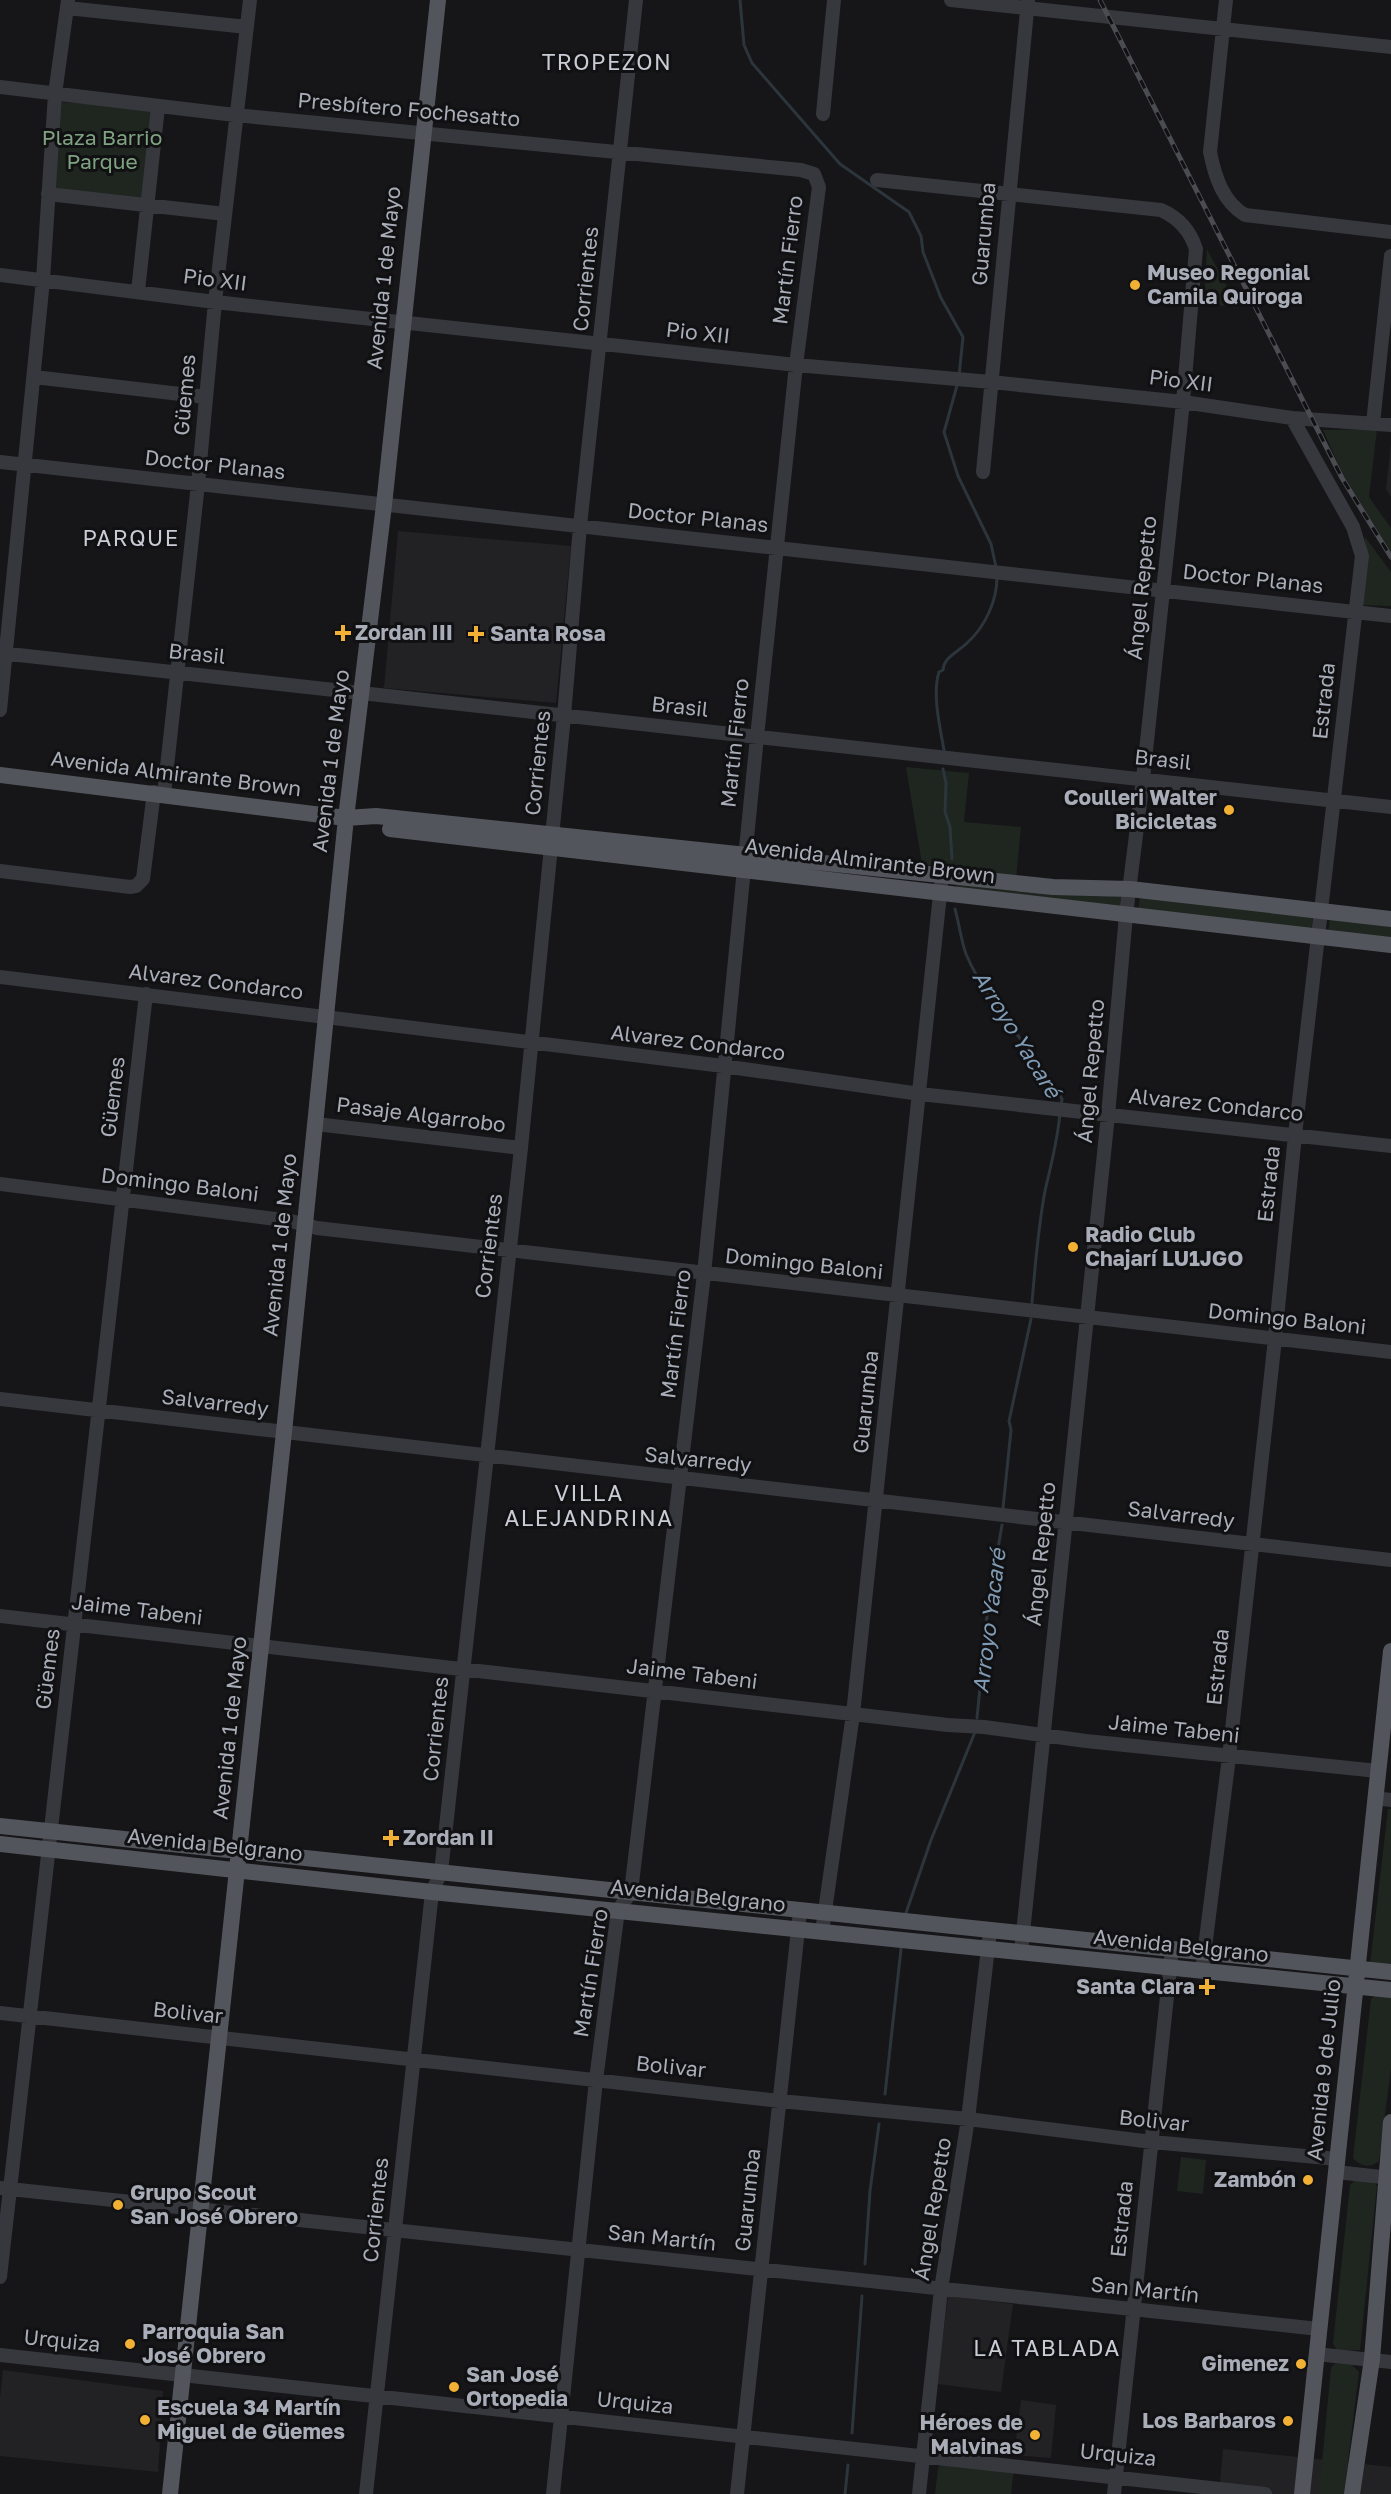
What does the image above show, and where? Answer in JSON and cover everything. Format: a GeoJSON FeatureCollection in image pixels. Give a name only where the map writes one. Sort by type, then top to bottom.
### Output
{"type":"FeatureCollection","features":[{"type":"Feature","properties":{"kind":"main road","name":"Avenida 1 de Mayo"},"geometry":{"type":"LineString","coordinates":[[170,2494],[284,1432],[346,818],[384,505],[401,322],[438,0]]}},
{"type":"Feature","properties":{"kind":"main road","name":"Avenida Almirante Brown"},"geometry":{"type":"LineString","coordinates":[[0,775],[346,818],[373,827],[551,841],[744,862],[941,892],[1391,945]]}},
{"type":"Feature","properties":{"kind":"main road","name":"Avenida Almirante Brown"},"geometry":{"type":"LineString","coordinates":[[744,862],[942,875],[1053,887],[1130,889],[1321,909],[1391,919]]}},
{"type":"Feature","properties":{"kind":"main road","name":"Avenida 9 de Julio"},"geometry":{"type":"LineString","coordinates":[[1302,2494],[1356,1977],[1383,1799],[1378,1771],[1391,1651]]}},
{"type":"Feature","properties":{"kind":"main road","name":"Avenida Belgrano"},"geometry":{"type":"LineString","coordinates":[[0,1826],[824,1914],[1172,1948],[1356,1977],[1391,1990]]}},
{"type":"Feature","properties":{"kind":"main road","name":"Avenida Belgrano"},"geometry":{"type":"LineString","coordinates":[[0,1844],[432,1892],[1202,1971],[1356,1977],[1391,1972]]}},
{"type":"Feature","properties":{"kind":"main road"},"geometry":{"type":"LineString","coordinates":[[1352,2494],[1371,2360],[1391,2122]]}},
{"type":"Feature","properties":{"kind":"street","name":"Güemes"},"geometry":{"type":"LineString","coordinates":[[0,871],[130,887],[143,879],[177,673],[235,115],[250,0]]}},
{"type":"Feature","properties":{"kind":"street","name":"Corrientes"},"geometry":{"type":"LineString","coordinates":[[366,2494],[432,1892],[441,1872],[521,1148],[564,716],[580,526],[636,0]]}},
{"type":"Feature","properties":{"kind":"street"},"geometry":{"type":"LineString","coordinates":[[823,114],[834,0]]}},
{"type":"Feature","properties":{"kind":"street"},"geometry":{"type":"LineString","coordinates":[[951,0],[1028,4],[1223,29],[1391,47]]}},
{"type":"Feature","properties":{"kind":"street"},"geometry":{"type":"LineString","coordinates":[[1226,0],[1210,152],[1214,171],[1225,196],[1235,209],[1245,216],[1391,232]]}},
{"type":"Feature","properties":{"kind":"street"},"geometry":{"type":"LineString","coordinates":[[0,710],[3,654],[43,280],[55,94],[68,4],[247,27]]}},
{"type":"Feature","properties":{"kind":"street","name":"Guarumba"},"geometry":{"type":"LineString","coordinates":[[983,472],[1008,193],[1028,4]]}},
{"type":"Feature","properties":{"kind":"street","name":"Presbítero Fochesatto"},"geometry":{"type":"LineString","coordinates":[[0,87],[158,107],[620,151],[801,170],[814,174]]}},
{"type":"Feature","properties":{"kind":"street"},"geometry":{"type":"LineString","coordinates":[[138,291],[158,107]]}},
{"type":"Feature","properties":{"kind":"street","name":"Martín Fierro"},"geometry":{"type":"LineString","coordinates":[[553,2494],[596,2080],[618,1910],[631,1892],[704,1274],[723,1066],[796,365],[819,187],[814,174]]}},
{"type":"Feature","properties":{"kind":"street"},"geometry":{"type":"LineString","coordinates":[[877,180],[1008,193]]}},
{"type":"Feature","properties":{"kind":"street","name":"Ángel Repetto"},"geometry":{"type":"LineString","coordinates":[[1008,193],[1161,210],[1174,216],[1183,225],[1192,237],[1196,249],[1183,402],[1143,779],[1126,915],[1108,1115],[1021,1952]]}},
{"type":"Feature","properties":{"kind":"street"},"geometry":{"type":"LineString","coordinates":[[48,194],[225,214]]}},
{"type":"Feature","properties":{"kind":"street"},"geometry":{"type":"LineString","coordinates":[[1373,423],[1391,256]]}},
{"type":"Feature","properties":{"kind":"street","name":"Pio XII"},"geometry":{"type":"LineString","coordinates":[[0,275],[215,302],[796,365],[1183,402],[1292,418],[1391,424]]}},
{"type":"Feature","properties":{"kind":"street"},"geometry":{"type":"LineString","coordinates":[[34,377],[206,397]]}},
{"type":"Feature","properties":{"kind":"street","name":"Estrada"},"geometry":{"type":"LineString","coordinates":[[1202,1971],[1229,1756],[1295,1135],[1362,556],[1359,541],[1292,418]]}},
{"type":"Feature","properties":{"kind":"street","name":"Doctor Planas"},"geometry":{"type":"LineString","coordinates":[[0,462],[1391,616]]}},
{"type":"Feature","properties":{"kind":"street","name":"Brasil"},"geometry":{"type":"LineString","coordinates":[[3,654],[1391,807]]}},
{"type":"Feature","properties":{"kind":"street","name":"Guarumba"},"geometry":{"type":"LineString","coordinates":[[822,1932],[853,1714],[942,875]]}},
{"type":"Feature","properties":{"kind":"street","name":"Alvarez Condarco"},"geometry":{"type":"LineString","coordinates":[[0,978],[327,1016],[531,1044],[723,1066],[920,1094],[1391,1146]]}},
{"type":"Feature","properties":{"kind":"street","name":"Güemes"},"geometry":{"type":"LineString","coordinates":[[0,2277],[5,2188],[30,2016],[50,1850],[146,994]]}},
{"type":"Feature","properties":{"kind":"street","name":"Pasaje Algarrobo"},"geometry":{"type":"LineString","coordinates":[[316,1124],[521,1148]]}},
{"type":"Feature","properties":{"kind":"street","name":"Domingo Baloni"},"geometry":{"type":"LineString","coordinates":[[0,1184],[291,1221],[317,1228],[1391,1352]]}},
{"type":"Feature","properties":{"kind":"street","name":"Salvarredy"},"geometry":{"type":"LineString","coordinates":[[0,1400],[1391,1560]]}},
{"type":"Feature","properties":{"kind":"street","name":"Jaime Tabeni"},"geometry":{"type":"LineString","coordinates":[[0,1616],[984,1727],[1043,1736],[1378,1771]]}},
{"type":"Feature","properties":{"kind":"street","name":"Guarumba"},"geometry":{"type":"LineString","coordinates":[[737,2494],[800,1911]]}},
{"type":"Feature","properties":{"kind":"street","name":"Ángel Repetto"},"geometry":{"type":"LineString","coordinates":[[919,2494],[941,2289],[968,2119],[990,1931]]}},
{"type":"Feature","properties":{"kind":"street","name":"Estrada"},"geometry":{"type":"LineString","coordinates":[[1114,2494],[1172,1948]]}},
{"type":"Feature","properties":{"kind":"street","name":"Bolivar"},"geometry":{"type":"LineString","coordinates":[[0,2013],[780,2101],[968,2119],[1337,2165],[1388,2177]]}},
{"type":"Feature","properties":{"kind":"street","name":"San Martín"},"geometry":{"type":"LineString","coordinates":[[5,2188],[1319,2330]]}},
{"type":"Feature","properties":{"kind":"street"},"geometry":{"type":"LineString","coordinates":[[1317,2354],[1391,2362]]}},
{"type":"Feature","properties":{"kind":"street","name":"Urquiza"},"geometry":{"type":"LineString","coordinates":[[0,2355],[1265,2494]]}},
{"type":"Feature","properties":{"kind":"shaded area"},"geometry":{"type":"Polygon","coordinates":[[[1391,443],[1391,497],[1386,489],[1391,443]]]}},
{"type":"Feature","properties":{"kind":"shaded area","name":"Santa Rosa"},"geometry":{"type":"Polygon","coordinates":[[[398,531],[571,546],[556,703],[384,688],[398,531]]]}},
{"type":"Feature","properties":{"kind":"shaded area"},"geometry":{"type":"Polygon","coordinates":[[[948,2296],[1013,2304],[1001,2392],[937,2384],[948,2296]]]}},
{"type":"Feature","properties":{"kind":"shaded area"},"geometry":{"type":"Polygon","coordinates":[[[3,2370],[163,2391],[158,2472],[0,2456],[0,2398],[3,2370]]]}},
{"type":"Feature","properties":{"kind":"shaded area","name":"Héroes de Malvinas"},"geometry":{"type":"Polygon","coordinates":[[[1021,2400],[1056,2405],[1051,2458],[1014,2455],[1021,2400]]]}},
{"type":"Feature","properties":{"kind":"shaded area"},"geometry":{"type":"Polygon","coordinates":[[[1223,2449],[1391,2467],[1391,2494],[1219,2494],[1223,2449]]]}},
{"type":"Feature","properties":{"kind":"green space","name":"Plaza Barrio Parque"},"geometry":{"type":"Polygon","coordinates":[[[60,102],[151,108],[144,198],[53,192],[60,102]]]}},
{"type":"Feature","properties":{"kind":"green space"},"geometry":{"type":"Polygon","coordinates":[[[1207,249],[1238,308],[1204,303],[1207,249]]]}},
{"type":"Feature","properties":{"kind":"green space"},"geometry":{"type":"Polygon","coordinates":[[[1377,429],[1369,497],[1391,528],[1391,552],[1343,475],[1323,430],[1377,429]]]}},
{"type":"Feature","properties":{"kind":"green space"},"geometry":{"type":"Polygon","coordinates":[[[1365,537],[1391,572],[1391,606],[1362,605],[1365,537]]]}},
{"type":"Feature","properties":{"kind":"green space"},"geometry":{"type":"Polygon","coordinates":[[[906,767],[969,773],[964,822],[1021,827],[1016,879],[922,864],[906,767]]]}},
{"type":"Feature","properties":{"kind":"green space"},"geometry":{"type":"Polygon","coordinates":[[[957,883],[1122,897],[1121,909],[956,889],[957,883]]]}},
{"type":"Feature","properties":{"kind":"green space"},"geometry":{"type":"Polygon","coordinates":[[[1140,897],[1313,917],[1311,931],[1138,911],[1140,897]]]}},
{"type":"Feature","properties":{"kind":"green space"},"geometry":{"type":"Polygon","coordinates":[[[1330,916],[1391,927],[1391,939],[1328,933],[1330,916]]]}},
{"type":"Feature","properties":{"kind":"green space"},"geometry":{"type":"Polygon","coordinates":[[[1388,1809],[1391,1809],[1391,1966],[1370,1964],[1388,1809]]]}},
{"type":"Feature","properties":{"kind":"green space"},"geometry":{"type":"Polygon","coordinates":[[[1376,1995],[1391,1996],[1391,2068],[1379,2161],[1365,2166],[1353,2158],[1371,1999],[1376,1995]]]}},
{"type":"Feature","properties":{"kind":"green space"},"geometry":{"type":"Polygon","coordinates":[[[1181,2157],[1206,2160],[1203,2194],[1177,2191],[1181,2157]]]}},
{"type":"Feature","properties":{"kind":"green space"},"geometry":{"type":"Polygon","coordinates":[[[1355,2180],[1374,2182],[1377,2186],[1360,2350],[1337,2351],[1333,2343],[1350,2185],[1355,2180]]]}},
{"type":"Feature","properties":{"kind":"green space"},"geometry":{"type":"Polygon","coordinates":[[[1334,2364],[1352,2365],[1359,2372],[1344,2494],[1319,2494],[1331,2368],[1334,2364]]]}},
{"type":"Feature","properties":{"kind":"green space"},"geometry":{"type":"Polygon","coordinates":[[[942,2463],[1014,2468],[1011,2494],[935,2494],[938,2468],[942,2463]]]}},
{"type":"Feature","properties":{"kind":"waterway","name":"Arroyo Yacaré"},"geometry":{"type":"LineString","coordinates":[[740,0],[744,45],[752,63],[840,164],[909,212],[921,236],[923,252],[941,298],[963,337],[959,376]]}},
{"type":"Feature","properties":{"kind":"waterway","name":"Arroyo Yacaré"},"geometry":{"type":"LineString","coordinates":[[958,382],[944,432],[958,476],[991,544],[996,567]]}},
{"type":"Feature","properties":{"kind":"waterway","name":"Arroyo Yacaré"},"geometry":{"type":"LineString","coordinates":[[944,750],[936,700],[939,672],[943,670],[949,658],[973,637],[989,613],[995,595],[997,577]]}},
{"type":"Feature","properties":{"kind":"waterway","name":"Arroyo Yacaré"},"geometry":{"type":"LineString","coordinates":[[943,769],[946,783],[945,812],[950,827],[952,859]]}},
{"type":"Feature","properties":{"kind":"waterway","name":"Arroyo Yacaré"},"geometry":{"type":"LineString","coordinates":[[955,909],[964,949],[976,974],[999,1010],[1051,1081],[1062,1099],[1061,1106]]}},
{"type":"Feature","properties":{"kind":"waterway","name":"Arroyo Yacaré"},"geometry":{"type":"LineString","coordinates":[[1032,1303],[1040,1219],[1060,1112]]}},
{"type":"Feature","properties":{"kind":"waterway","name":"Arroyo Yacaré"},"geometry":{"type":"LineString","coordinates":[[1003,1508],[1011,1430],[1009,1421],[1031,1319]]}},
{"type":"Feature","properties":{"kind":"waterway","name":"Arroyo Yacaré"},"geometry":{"type":"LineString","coordinates":[[977,1718],[988,1606],[1002,1525]]}},
{"type":"Feature","properties":{"kind":"waterway","name":"Arroyo Yacaré"},"geometry":{"type":"LineString","coordinates":[[906,1913],[931,1840],[975,1732]]}},
{"type":"Feature","properties":{"kind":"waterway","name":"Arroyo Yacaré"},"geometry":{"type":"LineString","coordinates":[[885,2094],[901,1949]]}},
{"type":"Feature","properties":{"kind":"waterway","name":"Arroyo Yacaré"},"geometry":{"type":"LineString","coordinates":[[865,2264],[870,2191],[879,2124]]}},
{"type":"Feature","properties":{"kind":"waterway","name":"Arroyo Yacaré"},"geometry":{"type":"LineString","coordinates":[[852,2433],[862,2296]]}},
{"type":"Feature","properties":{"kind":"waterway","name":"Arroyo Yacaré"},"geometry":{"type":"LineString","coordinates":[[845,2494],[848,2465]]}},
{"type":"Feature","properties":{"kind":"railway"},"geometry":{"type":"LineString","coordinates":[[1100,0],[1342,478],[1391,557]]}},
{"type":"Feature","properties":{"kind":"place","name":"Museo Regonial Camila Quiroga"},"geometry":{"type":"Point","coordinates":[1135,285]}},
{"type":"Feature","properties":{"kind":"place","name":"Zordan III"},"geometry":{"type":"Point","coordinates":[343,633]}},
{"type":"Feature","properties":{"kind":"place","name":"Santa Rosa"},"geometry":{"type":"Point","coordinates":[476,634]}},
{"type":"Feature","properties":{"kind":"place","name":"Coulleri Walter Bicicletas"},"geometry":{"type":"Point","coordinates":[1229,810]}},
{"type":"Feature","properties":{"kind":"place","name":"Radio Club Chajarí LU1JGO"},"geometry":{"type":"Point","coordinates":[1073,1247]}},
{"type":"Feature","properties":{"kind":"place","name":"Zordan II"},"geometry":{"type":"Point","coordinates":[391,1838]}},
{"type":"Feature","properties":{"kind":"place","name":"Santa Clara"},"geometry":{"type":"Point","coordinates":[1207,1987]}},
{"type":"Feature","properties":{"kind":"place","name":"Zambón"},"geometry":{"type":"Point","coordinates":[1308,2180]}},
{"type":"Feature","properties":{"kind":"place","name":"Grupo Scout San José Obrero"},"geometry":{"type":"Point","coordinates":[118,2205]}},
{"type":"Feature","properties":{"kind":"place","name":"Parroquia San José Obrero"},"geometry":{"type":"Point","coordinates":[130,2344]}},
{"type":"Feature","properties":{"kind":"place","name":"Gimenez"},"geometry":{"type":"Point","coordinates":[1301,2364]}},
{"type":"Feature","properties":{"kind":"place","name":"San José Ortopedia"},"geometry":{"type":"Point","coordinates":[454,2387]}},
{"type":"Feature","properties":{"kind":"place","name":"Escuela 34 Martín Miguel de Güemes"},"geometry":{"type":"Point","coordinates":[145,2420]}},
{"type":"Feature","properties":{"kind":"place","name":"Los Barbaros"},"geometry":{"type":"Point","coordinates":[1288,2421]}},
{"type":"Feature","properties":{"kind":"place","name":"Héroes de Malvinas"},"geometry":{"type":"Point","coordinates":[1035,2435]}},
{"type":"Feature","properties":{"kind":"district","name":"TROPEZON"},"geometry":{"type":"Point","coordinates":[607,62]}},
{"type":"Feature","properties":{"kind":"district","name":"PARQUE"},"geometry":{"type":"Point","coordinates":[131,538]}},
{"type":"Feature","properties":{"kind":"district","name":"VILLA ALEJANDRINA"},"geometry":{"type":"Point","coordinates":[589,1506]}},
{"type":"Feature","properties":{"kind":"district","name":"LA TABLADA"},"geometry":{"type":"Point","coordinates":[1047,2348]}}]}
